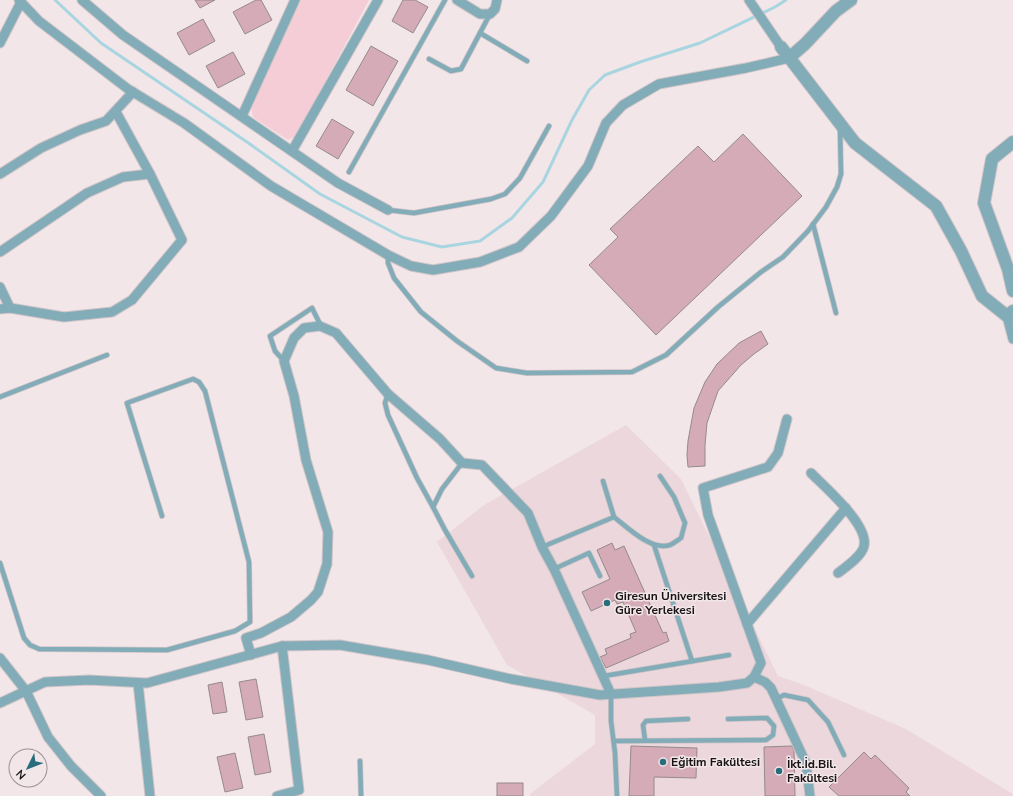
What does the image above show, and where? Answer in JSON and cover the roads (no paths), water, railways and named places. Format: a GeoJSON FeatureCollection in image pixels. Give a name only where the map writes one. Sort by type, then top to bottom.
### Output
{"type":"FeatureCollection","features":[{"type":"Feature","properties":{"kind":"street"},"geometry":{"type":"LineString","coordinates":[[82,0],[123,35],[338,183],[388,210]]}},
{"type":"Feature","properties":{"kind":"street"},"geometry":{"type":"LineString","coordinates":[[242,116],[295,0]]}},
{"type":"Feature","properties":{"kind":"street"},"geometry":{"type":"LineString","coordinates":[[292,151],[378,0]]}},
{"type":"Feature","properties":{"kind":"street"},"geometry":{"type":"LineString","coordinates":[[457,0],[480,14],[490,14],[495,9],[497,0]]}},
{"type":"Feature","properties":{"kind":"street"},"geometry":{"type":"LineString","coordinates":[[0,43],[20,1],[39,21],[133,92],[184,123],[271,186],[388,256],[411,266],[433,270],[480,262],[519,248],[551,216],[588,166],[606,123],[623,104],[659,84],[746,68],[789,58],[805,44],[836,11],[852,0]]}},
{"type":"Feature","properties":{"kind":"street"},"geometry":{"type":"LineString","coordinates":[[751,3],[789,58],[855,143],[936,206],[961,251],[982,296],[1010,314],[1013,339]]}},
{"type":"Feature","properties":{"kind":"street"},"geometry":{"type":"LineString","coordinates":[[0,174],[41,148],[80,130],[106,121],[133,92]]}},
{"type":"Feature","properties":{"kind":"street"},"geometry":{"type":"LineString","coordinates":[[0,309],[10,308],[64,317],[112,312],[132,300],[182,240],[150,174],[116,112]]}},
{"type":"Feature","properties":{"kind":"street"},"geometry":{"type":"LineString","coordinates":[[1013,142],[992,159],[984,203],[1008,270],[1013,291]]}},
{"type":"Feature","properties":{"kind":"street"},"geometry":{"type":"LineString","coordinates":[[0,252],[87,193],[124,177],[150,174]]}},
{"type":"Feature","properties":{"kind":"street"},"geometry":{"type":"LineString","coordinates":[[0,287],[10,308]]}},
{"type":"Feature","properties":{"kind":"street"},"geometry":{"type":"LineString","coordinates":[[250,655],[246,638],[261,633],[291,617],[311,600],[318,592],[327,564],[328,532],[306,460],[294,396],[284,360],[294,338],[304,328],[321,326],[336,333],[388,394],[440,439],[462,463],[482,465],[528,513],[542,547],[554,569],[611,694]]}},
{"type":"Feature","properties":{"kind":"street"},"geometry":{"type":"LineString","coordinates":[[0,703],[45,682],[89,680],[147,683],[282,646],[340,645],[428,660],[511,679],[600,695],[719,688],[747,683],[754,676],[761,663],[708,515],[704,488],[768,467],[778,453],[787,419]]}},
{"type":"Feature","properties":{"kind":"street"},"geometry":{"type":"LineString","coordinates":[[810,473],[855,518],[863,534],[864,546],[857,557],[838,573]]}},
{"type":"Feature","properties":{"kind":"street"},"geometry":{"type":"LineString","coordinates":[[747,624],[846,508]]}},
{"type":"Feature","properties":{"kind":"street"},"geometry":{"type":"LineString","coordinates":[[277,796],[299,793],[282,646]]}},
{"type":"Feature","properties":{"kind":"street"},"geometry":{"type":"LineString","coordinates":[[0,658],[26,691],[48,737],[71,766],[101,796]]}},
{"type":"Feature","properties":{"kind":"street"},"geometry":{"type":"LineString","coordinates":[[754,676],[765,682],[771,688],[806,763],[810,796]]}},
{"type":"Feature","properties":{"kind":"street"},"geometry":{"type":"LineString","coordinates":[[138,682],[150,796]]}},
{"type":"Feature","properties":{"kind":"lane"},"geometry":{"type":"LineString","coordinates":[[349,172],[445,0]]}},
{"type":"Feature","properties":{"kind":"lane"},"geometry":{"type":"LineString","coordinates":[[429,59],[451,71],[461,69],[490,14]]}},
{"type":"Feature","properties":{"kind":"lane"},"geometry":{"type":"LineString","coordinates":[[480,33],[527,61]]}},
{"type":"Feature","properties":{"kind":"lane"},"geometry":{"type":"LineString","coordinates":[[388,256],[388,263],[394,278],[421,312],[457,341],[496,368],[527,373],[632,372],[666,355],[718,307],[761,272],[783,257],[813,224],[826,207],[841,174],[840,123]]}},
{"type":"Feature","properties":{"kind":"lane"},"geometry":{"type":"LineString","coordinates":[[388,210],[414,213],[491,199],[505,194],[520,178],[549,126]]}},
{"type":"Feature","properties":{"kind":"lane"},"geometry":{"type":"LineString","coordinates":[[813,224],[836,313]]}},
{"type":"Feature","properties":{"kind":"lane"},"geometry":{"type":"LineString","coordinates":[[284,360],[275,351],[270,336],[312,308],[321,326]]}},
{"type":"Feature","properties":{"kind":"lane"},"geometry":{"type":"LineString","coordinates":[[0,397],[108,355]]}},
{"type":"Feature","properties":{"kind":"lane"},"geometry":{"type":"LineString","coordinates":[[0,563],[24,638],[30,645],[39,649],[167,650],[235,630],[250,622],[249,562],[205,391],[199,382],[193,379],[127,402],[162,516]]}},
{"type":"Feature","properties":{"kind":"lane"},"geometry":{"type":"LineString","coordinates":[[388,394],[385,403],[388,415],[417,478],[472,576]]}},
{"type":"Feature","properties":{"kind":"lane"},"geometry":{"type":"LineString","coordinates":[[433,508],[442,489],[462,463]]}},
{"type":"Feature","properties":{"kind":"lane"},"geometry":{"type":"LineString","coordinates":[[602,481],[614,517],[634,534],[654,545],[669,545],[681,538],[685,523],[674,497],[660,476]]}},
{"type":"Feature","properties":{"kind":"lane"},"geometry":{"type":"LineString","coordinates":[[542,547],[614,517]]}},
{"type":"Feature","properties":{"kind":"lane"},"geometry":{"type":"LineString","coordinates":[[654,545],[692,661]]}},
{"type":"Feature","properties":{"kind":"lane"},"geometry":{"type":"LineString","coordinates":[[554,569],[589,553],[600,576]]}},
{"type":"Feature","properties":{"kind":"lane"},"geometry":{"type":"LineString","coordinates":[[604,676],[729,655]]}},
{"type":"Feature","properties":{"kind":"lane"},"geometry":{"type":"LineString","coordinates":[[611,694],[611,721],[614,741],[617,796]]}},
{"type":"Feature","properties":{"kind":"lane"},"geometry":{"type":"LineString","coordinates":[[776,699],[784,695],[808,700],[828,722],[844,755]]}},
{"type":"Feature","properties":{"kind":"lane"},"geometry":{"type":"LineString","coordinates":[[614,741],[766,740],[774,735],[774,726],[767,718],[728,719]]}},
{"type":"Feature","properties":{"kind":"lane"},"geometry":{"type":"LineString","coordinates":[[645,740],[643,726],[646,721],[688,719]]}},
{"type":"Feature","properties":{"kind":"lane"},"geometry":{"type":"LineString","coordinates":[[360,761],[361,796]]}},
{"type":"Feature","properties":{"kind":"waterway"},"geometry":{"type":"LineString","coordinates":[[55,0],[101,43],[247,142],[320,194],[402,237],[442,247],[480,241],[512,218],[543,182],[572,120],[589,90],[605,75],[700,43],[775,7],[786,0]]}},
{"type":"Feature","properties":{"kind":"place","name":"Giresun Üniversitesi Güre Yerlekesi"},"geometry":{"type":"Point","coordinates":[607,603]}},
{"type":"Feature","properties":{"kind":"place","name":"Eğitim Fakültesi"},"geometry":{"type":"Point","coordinates":[663,762]}},
{"type":"Feature","properties":{"kind":"place","name":"İkt.İd.Bil. Fakültesi"},"geometry":{"type":"Point","coordinates":[779,771]}}]}
